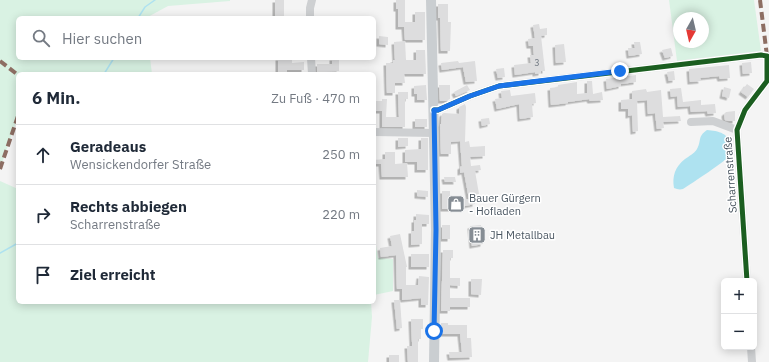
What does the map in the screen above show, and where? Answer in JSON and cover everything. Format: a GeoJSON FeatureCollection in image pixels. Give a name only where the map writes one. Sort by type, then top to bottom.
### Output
{"type":"FeatureCollection","features":[{"type":"Feature","properties":{"kind":"main road"},"geometry":{"type":"LineString","coordinates":[[431,0],[436,230],[434,362]]}},
{"type":"Feature","properties":{"kind":"street"},"geometry":{"type":"LineString","coordinates":[[310,16],[312,0]]}},
{"type":"Feature","properties":{"kind":"street","name":"Scharrenstraße"},"geometry":{"type":"LineString","coordinates":[[434,110],[438,110],[470,96],[499,86],[761,55],[767,56],[767,81],[745,110],[736,130],[747,278]]}},
{"type":"Feature","properties":{"kind":"street"},"geometry":{"type":"LineString","coordinates":[[311,60],[312,72]]}},
{"type":"Feature","properties":{"kind":"street","name":"Scharrenstraße"},"geometry":{"type":"LineString","coordinates":[[691,122],[713,121],[736,130]]}},
{"type":"Feature","properties":{"kind":"street"},"geometry":{"type":"LineString","coordinates":[[376,132],[434,133]]}},
{"type":"Feature","properties":{"kind":"street"},"geometry":{"type":"LineString","coordinates":[[751,350],[752,362]]}},
{"type":"Feature","properties":{"kind":"green space"},"geometry":{"type":"Polygon","coordinates":[[[0,0],[230,0],[168,6],[150,16],[16,16],[16,60],[150,60],[152,72],[16,72],[16,122],[0,169],[0,0]]]}},
{"type":"Feature","properties":{"kind":"green space"},"geometry":{"type":"Polygon","coordinates":[[[669,0],[754,0],[761,51],[677,61],[675,48],[709,48],[709,12],[673,12],[673,30],[669,0]]]}},
{"type":"Feature","properties":{"kind":"green space"},"geometry":{"type":"Polygon","coordinates":[[[0,181],[16,188],[16,304],[371,304],[372,317],[368,362],[0,362],[0,181]]]}},
{"type":"Feature","properties":{"kind":"green space"},"geometry":{"type":"Polygon","coordinates":[[[376,246],[378,258],[393,259],[393,291],[376,295],[376,246]]]}},
{"type":"Feature","properties":{"kind":"water"},"geometry":{"type":"Polygon","coordinates":[[[707,130],[719,132],[726,136],[729,142],[727,158],[683,189],[674,188],[673,180],[677,169],[685,159],[696,151],[701,137],[707,130]]]}},
{"type":"Feature","properties":{"kind":"building"},"geometry":{"type":"Polygon","coordinates":[[[275,0],[284,0],[284,16],[275,16],[275,0]]]}},
{"type":"Feature","properties":{"kind":"building"},"geometry":{"type":"Polygon","coordinates":[[[396,0],[405,0],[405,22],[415,22],[415,12],[425,12],[425,40],[405,40],[404,27],[398,27],[398,9],[396,9],[396,0]]]}},
{"type":"Feature","properties":{"kind":"building"},"geometry":{"type":"Polygon","coordinates":[[[438,4],[448,4],[448,22],[451,22],[450,51],[441,51],[438,4]]]}},
{"type":"Feature","properties":{"kind":"building"},"geometry":{"type":"Polygon","coordinates":[[[539,24],[540,29],[547,28],[547,35],[541,36],[545,71],[535,74],[535,72],[515,75],[514,65],[531,63],[530,55],[534,55],[533,46],[529,46],[528,39],[535,38],[533,25],[539,24]]]}},
{"type":"Feature","properties":{"kind":"building"},"geometry":{"type":"Polygon","coordinates":[[[379,36],[388,37],[388,45],[379,44],[379,36]]]}},
{"type":"Feature","properties":{"kind":"building"},"geometry":{"type":"Polygon","coordinates":[[[405,41],[406,60],[416,60],[416,50],[425,50],[426,74],[404,74],[405,83],[395,83],[395,93],[387,93],[386,63],[393,63],[393,60],[395,60],[394,42],[405,41]]]}},
{"type":"Feature","properties":{"kind":"building"},"geometry":{"type":"Polygon","coordinates":[[[634,42],[640,42],[642,54],[629,56],[628,48],[635,48],[634,42]]]}},
{"type":"Feature","properties":{"kind":"building"},"geometry":{"type":"Polygon","coordinates":[[[564,44],[566,62],[556,63],[555,45],[564,44]]]}},
{"type":"Feature","properties":{"kind":"building"},"geometry":{"type":"Polygon","coordinates":[[[671,48],[673,56],[665,58],[662,50],[671,48]]]}},
{"type":"Feature","properties":{"kind":"building"},"geometry":{"type":"Polygon","coordinates":[[[278,60],[292,60],[292,63],[304,62],[304,70],[287,70],[287,72],[278,72],[278,60]]]}},
{"type":"Feature","properties":{"kind":"building"},"geometry":{"type":"Polygon","coordinates":[[[332,60],[339,60],[339,71],[317,72],[317,64],[332,64],[332,60]]]}},
{"type":"Feature","properties":{"kind":"building"},"geometry":{"type":"Polygon","coordinates":[[[458,61],[459,63],[475,61],[477,81],[466,82],[463,67],[442,70],[441,63],[458,61]]]}},
{"type":"Feature","properties":{"kind":"building"},"geometry":{"type":"Polygon","coordinates":[[[751,62],[752,73],[743,74],[742,63],[751,62]]]}},
{"type":"Feature","properties":{"kind":"building"},"geometry":{"type":"Polygon","coordinates":[[[729,65],[730,78],[720,79],[719,76],[700,78],[701,81],[690,82],[689,69],[729,65]]]}},
{"type":"Feature","properties":{"kind":"building"},"geometry":{"type":"Polygon","coordinates":[[[504,68],[505,77],[498,78],[496,69],[504,68]]]}},
{"type":"Feature","properties":{"kind":"building"},"geometry":{"type":"Polygon","coordinates":[[[674,71],[675,80],[669,81],[667,72],[674,71]]]}},
{"type":"Feature","properties":{"kind":"building"},"geometry":{"type":"Polygon","coordinates":[[[636,75],[636,82],[621,84],[621,86],[607,89],[606,79],[636,75]]]}},
{"type":"Feature","properties":{"kind":"building"},"geometry":{"type":"Polygon","coordinates":[[[587,81],[592,81],[593,94],[602,92],[603,100],[590,101],[589,99],[551,105],[550,88],[577,82],[577,94],[587,93],[587,81]]]}},
{"type":"Feature","properties":{"kind":"building"},"geometry":{"type":"Polygon","coordinates":[[[747,84],[754,89],[748,97],[741,92],[747,84]]]}},
{"type":"Feature","properties":{"kind":"building"},"geometry":{"type":"Polygon","coordinates":[[[426,85],[427,100],[417,100],[417,94],[414,94],[414,86],[426,85]]]}},
{"type":"Feature","properties":{"kind":"building"},"geometry":{"type":"Polygon","coordinates":[[[439,85],[450,85],[450,99],[440,101],[439,85]]]}},
{"type":"Feature","properties":{"kind":"building"},"geometry":{"type":"Polygon","coordinates":[[[467,85],[470,90],[456,96],[454,92],[467,85]]]}},
{"type":"Feature","properties":{"kind":"building"},"geometry":{"type":"Polygon","coordinates":[[[724,87],[731,89],[729,98],[722,96],[724,87]]]}},
{"type":"Feature","properties":{"kind":"building"},"geometry":{"type":"Polygon","coordinates":[[[681,88],[683,102],[701,100],[701,105],[715,104],[716,113],[708,114],[707,111],[691,112],[690,106],[678,107],[677,96],[671,97],[670,89],[681,88]]]}},
{"type":"Feature","properties":{"kind":"building"},"geometry":{"type":"Polygon","coordinates":[[[646,89],[647,92],[661,90],[663,117],[680,116],[681,121],[663,122],[664,128],[657,129],[655,113],[648,114],[647,100],[637,101],[638,131],[633,132],[632,115],[628,116],[628,109],[621,109],[621,100],[632,99],[632,91],[646,89]]]}},
{"type":"Feature","properties":{"kind":"building"},"geometry":{"type":"Polygon","coordinates":[[[510,90],[511,96],[535,93],[536,103],[532,104],[533,117],[520,119],[519,104],[497,109],[495,99],[502,98],[501,91],[510,90]]]}},
{"type":"Feature","properties":{"kind":"building"},"geometry":{"type":"Polygon","coordinates":[[[398,92],[408,92],[408,99],[405,99],[405,127],[382,127],[382,111],[376,111],[376,101],[387,99],[386,117],[399,117],[398,92]]]}},
{"type":"Feature","properties":{"kind":"building"},"geometry":{"type":"Polygon","coordinates":[[[465,104],[465,142],[469,141],[470,147],[485,146],[485,156],[470,157],[471,166],[480,165],[481,170],[475,171],[479,194],[474,195],[475,204],[442,209],[442,191],[450,191],[450,201],[469,199],[464,172],[460,173],[460,167],[462,166],[460,141],[451,142],[451,154],[441,154],[440,124],[442,114],[459,114],[459,107],[465,104]]]}},
{"type":"Feature","properties":{"kind":"building"},"geometry":{"type":"Polygon","coordinates":[[[735,111],[735,121],[725,120],[724,114],[726,112],[735,111]]]}},
{"type":"Feature","properties":{"kind":"building"},"geometry":{"type":"Polygon","coordinates":[[[489,118],[490,124],[482,126],[481,119],[489,118]]]}},
{"type":"Feature","properties":{"kind":"building"},"geometry":{"type":"Polygon","coordinates":[[[415,119],[427,119],[427,127],[415,127],[415,119]]]}},
{"type":"Feature","properties":{"kind":"building"},"geometry":{"type":"Polygon","coordinates":[[[398,138],[408,138],[408,146],[398,147],[398,138]]]}},
{"type":"Feature","properties":{"kind":"building"},"geometry":{"type":"Polygon","coordinates":[[[421,138],[428,138],[428,170],[417,170],[417,162],[405,162],[405,150],[421,149],[421,138]]]}},
{"type":"Feature","properties":{"kind":"building"},"geometry":{"type":"Polygon","coordinates":[[[385,152],[395,152],[395,164],[407,163],[408,177],[382,177],[381,164],[376,164],[376,160],[385,159],[385,152]]]}},
{"type":"Feature","properties":{"kind":"building"},"geometry":{"type":"Polygon","coordinates":[[[444,177],[455,177],[456,182],[445,182],[444,177]]]}},
{"type":"Feature","properties":{"kind":"building"},"geometry":{"type":"Polygon","coordinates":[[[417,190],[428,191],[428,197],[417,196],[417,190]]]}},
{"type":"Feature","properties":{"kind":"building"},"geometry":{"type":"Polygon","coordinates":[[[416,214],[429,215],[429,224],[422,224],[422,244],[411,245],[411,231],[414,231],[414,220],[416,220],[416,214]]]}},
{"type":"Feature","properties":{"kind":"building"},"geometry":{"type":"Polygon","coordinates":[[[442,225],[450,225],[450,239],[442,239],[442,225]]]}},
{"type":"Feature","properties":{"kind":"building","name":"JH Metallbau"},"geometry":{"type":"Polygon","coordinates":[[[481,225],[483,244],[472,246],[470,226],[481,225]]]}},
{"type":"Feature","properties":{"kind":"building"},"geometry":{"type":"Polygon","coordinates":[[[400,234],[407,267],[406,285],[418,285],[419,276],[429,277],[428,305],[421,305],[421,298],[402,300],[402,289],[397,289],[396,255],[381,257],[380,248],[392,246],[390,236],[400,234]]]}},
{"type":"Feature","properties":{"kind":"building"},"geometry":{"type":"Polygon","coordinates":[[[443,250],[453,250],[453,258],[450,258],[450,278],[460,278],[460,286],[450,285],[450,298],[470,298],[470,307],[450,307],[450,311],[441,311],[443,250]]]}},
{"type":"Feature","properties":{"kind":"building"},"geometry":{"type":"Polygon","coordinates":[[[411,254],[429,254],[429,267],[411,267],[411,254]]]}},
{"type":"Feature","properties":{"kind":"building"},"geometry":{"type":"Polygon","coordinates":[[[471,279],[482,279],[481,295],[471,294],[471,279]]]}},
{"type":"Feature","properties":{"kind":"building"},"geometry":{"type":"Polygon","coordinates":[[[394,300],[400,300],[402,328],[397,329],[394,300]]]}},
{"type":"Feature","properties":{"kind":"building"},"geometry":{"type":"Polygon","coordinates":[[[411,319],[423,319],[421,339],[418,339],[418,362],[408,362],[407,346],[412,346],[411,319]]]}},
{"type":"Feature","properties":{"kind":"building"},"geometry":{"type":"Polygon","coordinates":[[[441,323],[448,323],[448,325],[467,325],[467,338],[471,338],[472,357],[450,358],[449,352],[462,352],[460,334],[441,334],[441,323]]]}},
{"type":"Feature","properties":{"kind":"building"},"geometry":{"type":"Polygon","coordinates":[[[389,355],[399,355],[399,362],[389,362],[389,355]]]}},
{"type":"Feature","properties":{"kind":"waterway"},"geometry":{"type":"LineString","coordinates":[[139,16],[145,7],[155,0]]}},
{"type":"Feature","properties":{"kind":"waterway"},"geometry":{"type":"LineString","coordinates":[[105,72],[113,60]]}},
{"type":"Feature","properties":{"kind":"waterway"},"geometry":{"type":"LineString","coordinates":[[0,253],[16,244]]}},
{"type":"Feature","properties":{"kind":"marked path"},"geometry":{"type":"LineString","coordinates":[[760,0],[767,56]]}},
{"type":"Feature","properties":{"kind":"marked path"},"geometry":{"type":"LineString","coordinates":[[0,61],[16,73]]}},
{"type":"Feature","properties":{"kind":"marked path"},"geometry":{"type":"LineString","coordinates":[[0,169],[16,122]]}},
{"type":"Feature","properties":{"kind":"cycle path"},"geometry":{"type":"LineString","coordinates":[[434,110],[438,110],[470,96],[499,86],[761,55],[767,56],[767,81],[745,110],[737,130],[747,278]]}},
{"type":"Feature","properties":{"kind":"place","name":"Bauer Gürgern - Hofladen"},"geometry":{"type":"Point","coordinates":[456,204]}},
{"type":"Feature","properties":{"kind":"place","name":"JH Metallbau"},"geometry":{"type":"Point","coordinates":[477,235]}},
{"type":"Feature","properties":{"kind":"route"},"geometry":{"type":"LineString","coordinates":[[434,331],[436,230],[434,110],[438,110],[470,96],[499,86],[620,71]]}}]}
